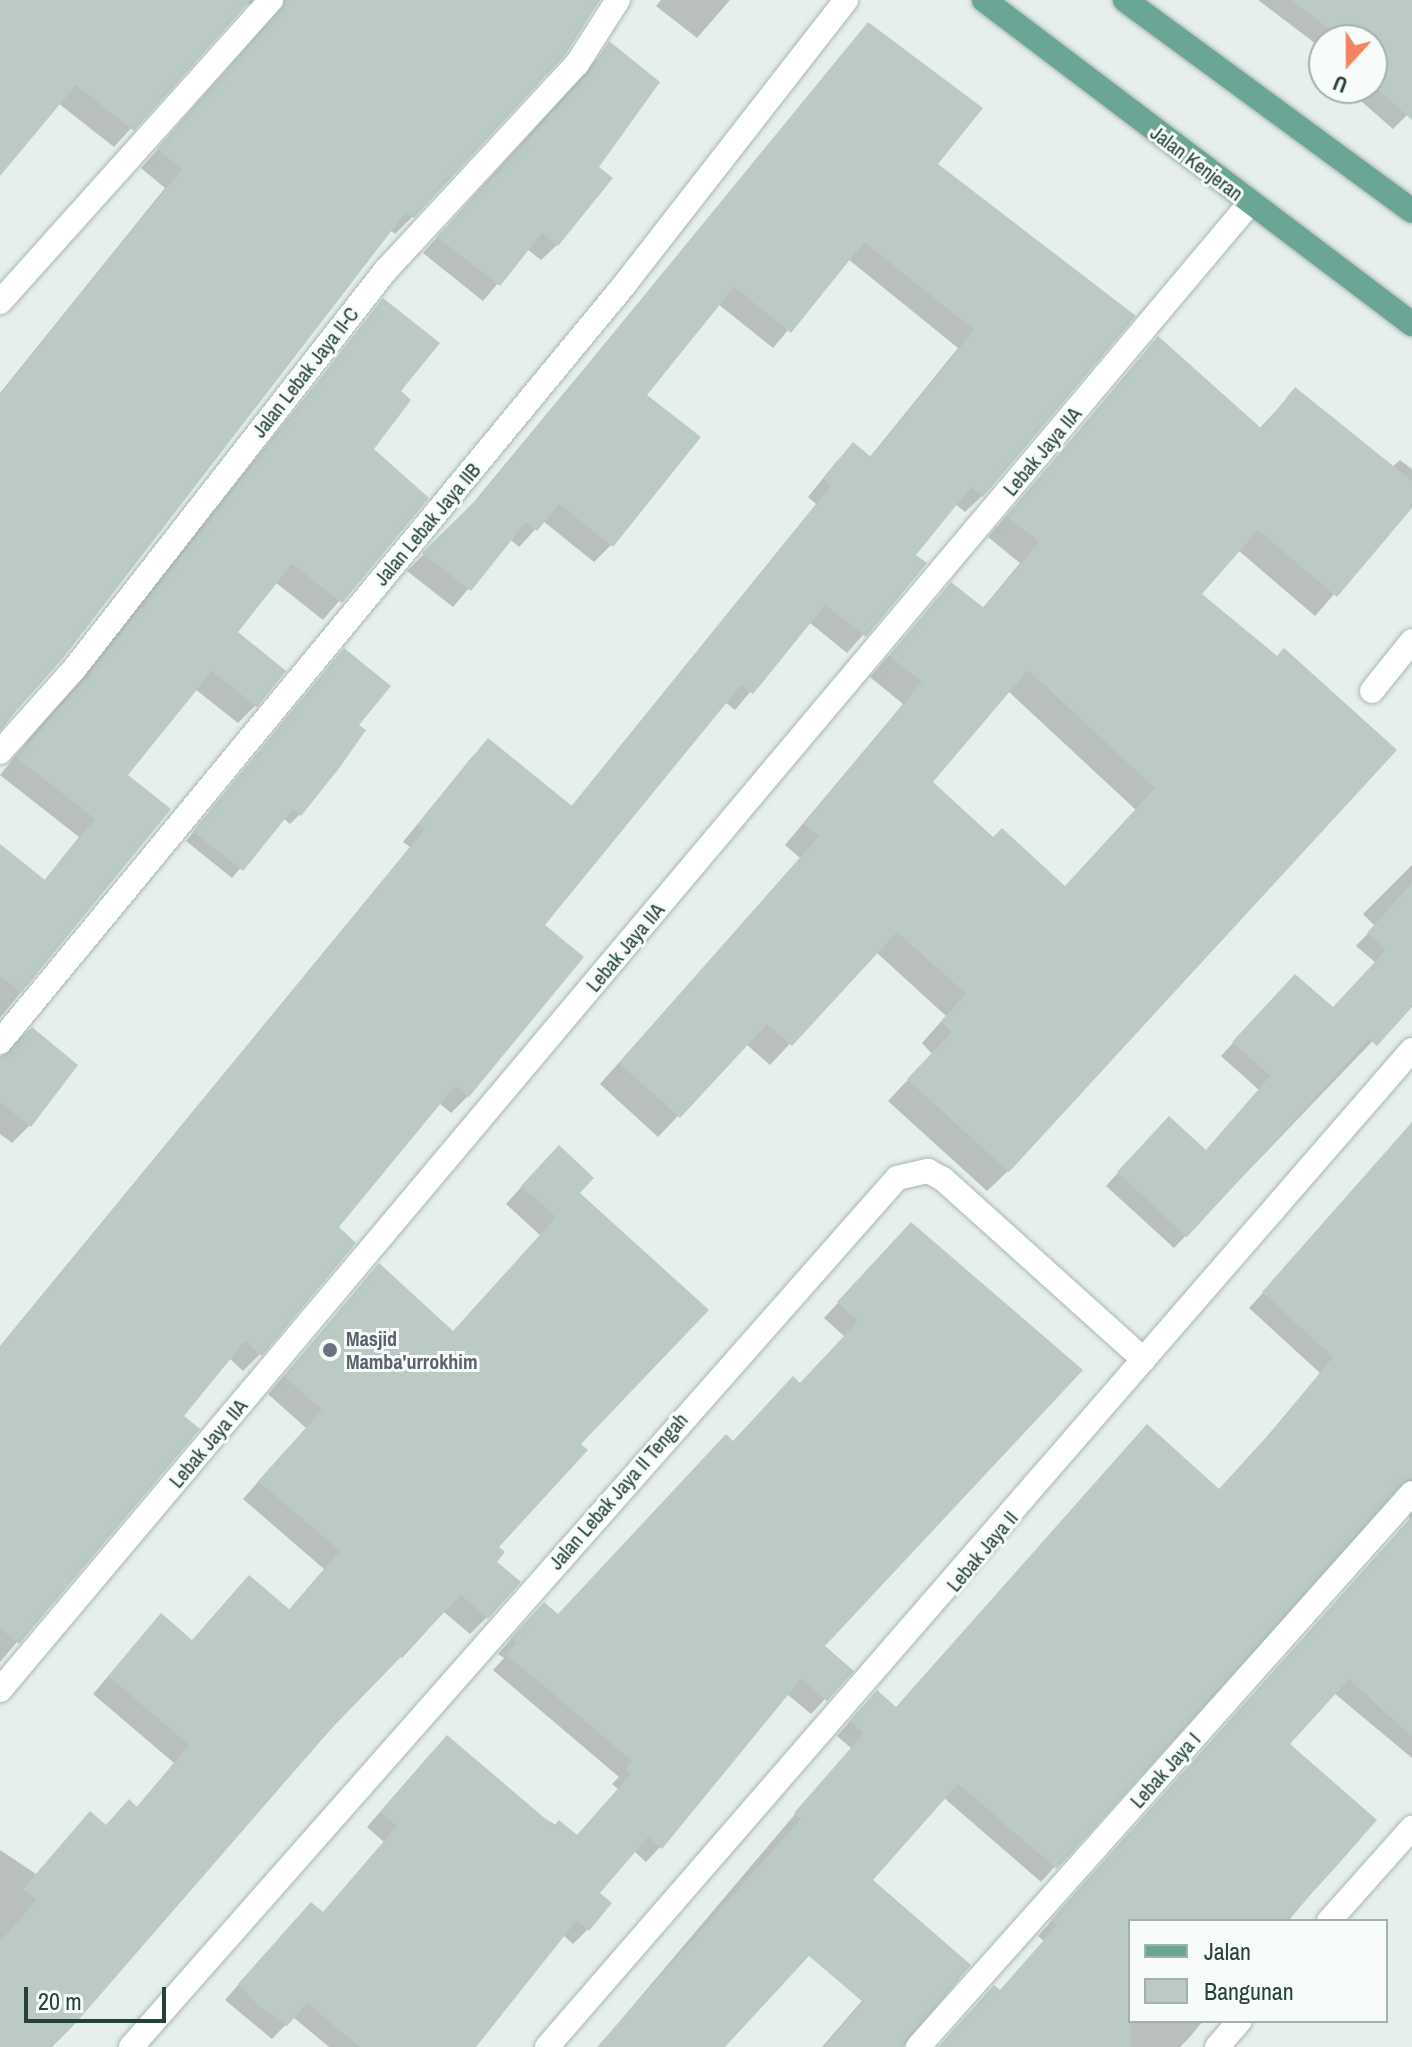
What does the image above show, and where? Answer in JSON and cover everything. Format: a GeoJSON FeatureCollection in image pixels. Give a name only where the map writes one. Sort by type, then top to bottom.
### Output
{"type":"FeatureCollection","features":[{"type":"Feature","properties":{"kind":"main road","name":"Jalan Kenjeran"},"geometry":{"type":"LineString","coordinates":[[984,0],[1412,324]]}},
{"type":"Feature","properties":{"kind":"main road"},"geometry":{"type":"LineString","coordinates":[[1125,0],[1412,211]]}},
{"type":"Feature","properties":{"kind":"street"},"geometry":{"type":"LineString","coordinates":[[0,302],[271,0]]}},
{"type":"Feature","properties":{"kind":"street","name":"Jalan Lebak Jaya II-C"},"geometry":{"type":"LineString","coordinates":[[0,752],[75,668],[386,270],[577,64],[618,0]]}},
{"type":"Feature","properties":{"kind":"street","name":"Jalan Lebak Jaya IIB"},"geometry":{"type":"LineString","coordinates":[[0,1042],[625,284],[846,0]]}},
{"type":"Feature","properties":{"kind":"street","name":"Lebak Jaya IIA"},"geometry":{"type":"LineString","coordinates":[[0,1690],[1250,203]]}},
{"type":"Feature","properties":{"kind":"street"},"geometry":{"type":"LineString","coordinates":[[1372,691],[1412,641]]}},
{"type":"Feature","properties":{"kind":"street","name":"Lebak Jaya II"},"geometry":{"type":"LineString","coordinates":[[547,2047],[1412,1050]]}},
{"type":"Feature","properties":{"kind":"street","name":"Jalan Lebak Jaya II Tengah"},"geometry":{"type":"LineString","coordinates":[[131,2047],[897,1178],[928,1171],[943,1179],[1144,1360]]}},
{"type":"Feature","properties":{"kind":"street","name":"Lebak Jaya I"},"geometry":{"type":"LineString","coordinates":[[918,2047],[1412,1493]]}},
{"type":"Feature","properties":{"kind":"street"},"geometry":{"type":"LineString","coordinates":[[1331,1919],[1412,1828]]}},
{"type":"Feature","properties":{"kind":"street"},"geometry":{"type":"LineString","coordinates":[[1217,2047],[1238,2023]]}},
{"type":"Feature","properties":{"kind":"building"},"geometry":{"type":"Polygon","coordinates":[[[0,0],[251,0],[134,131],[76,85],[0,176],[0,0]]]}},
{"type":"Feature","properties":{"kind":"building"},"geometry":{"type":"Polygon","coordinates":[[[286,0],[600,0],[565,55],[414,218],[406,212],[63,658],[0,729],[0,394],[182,169],[157,149],[286,0]]]}},
{"type":"Feature","properties":{"kind":"building"},"geometry":{"type":"Polygon","coordinates":[[[1291,0],[1412,0],[1412,120],[1388,98],[1388,24],[1323,24],[1291,0]]]}},
{"type":"Feature","properties":{"kind":"building"},"geometry":{"type":"Polygon","coordinates":[[[868,22],[983,108],[938,164],[1136,316],[983,497],[971,487],[916,555],[927,563],[866,637],[825,605],[753,694],[741,685],[545,925],[584,957],[469,1097],[455,1086],[339,1227],[356,1243],[262,1356],[245,1341],[184,1416],[200,1429],[19,1644],[0,1628],[0,1347],[425,829],[418,824],[488,738],[572,806],[831,486],[823,479],[853,442],[871,457],[974,330],[864,242],[791,333],[734,287],[647,395],[701,437],[613,547],[559,504],[537,531],[526,522],[471,591],[422,553],[481,495],[868,22]]]}},
{"type":"Feature","properties":{"kind":"building"},"geometry":{"type":"Polygon","coordinates":[[[609,41],[660,82],[599,167],[613,178],[558,246],[542,233],[500,286],[437,237],[588,74],[609,41]]]}},
{"type":"Feature","properties":{"kind":"building"},"geometry":{"type":"Polygon","coordinates":[[[383,298],[440,343],[401,391],[411,400],[374,449],[429,498],[342,603],[292,564],[238,632],[286,671],[257,707],[212,671],[128,775],[171,809],[21,993],[0,976],[0,844],[45,880],[95,819],[16,757],[87,677],[383,298]]]}},
{"type":"Feature","properties":{"kind":"building"},"geometry":{"type":"Polygon","coordinates":[[[1158,336],[1262,429],[1295,387],[1412,481],[1412,508],[1337,597],[1258,530],[1202,594],[1277,656],[1284,648],[1397,750],[1009,1172],[907,1079],[952,1032],[941,1021],[966,994],[897,932],[792,1046],[767,1024],[680,1118],[619,1063],[819,836],[804,824],[922,682],[889,656],[951,582],[984,608],[1039,542],[1007,516],[1158,336]],[[1028,670],[933,782],[993,837],[1002,828],[1065,886],[1155,788],[1028,670]]]}},
{"type":"Feature","properties":{"kind":"building"},"geometry":{"type":"Polygon","coordinates":[[[344,648],[391,686],[359,725],[366,730],[301,816],[293,809],[243,871],[193,831],[344,648]]]}},
{"type":"Feature","properties":{"kind":"building"},"geometry":{"type":"Polygon","coordinates":[[[1412,883],[1412,1007],[1377,1046],[1369,1039],[1187,1237],[1117,1172],[1169,1116],[1206,1150],[1270,1076],[1232,1042],[1295,974],[1333,1007],[1386,950],[1367,933],[1412,883]]]}},
{"type":"Feature","properties":{"kind":"building"},"geometry":{"type":"Polygon","coordinates":[[[32,1027],[78,1065],[31,1127],[0,1102],[0,1057],[32,1027]]]}},
{"type":"Feature","properties":{"kind":"building"},"geometry":{"type":"Polygon","coordinates":[[[1412,1122],[1412,1478],[1057,1869],[958,1784],[873,1880],[971,1965],[903,2047],[824,2047],[863,2002],[809,1956],[725,2047],[597,2047],[801,1819],[794,1813],[864,1733],[850,1721],[877,1690],[896,1707],[1147,1424],[1219,1489],[1280,1422],[1333,1357],[1262,1292],[1412,1122]]]}},
{"type":"Feature","properties":{"kind":"building"},"geometry":{"type":"Polygon","coordinates":[[[559,1145],[594,1178],[580,1193],[709,1310],[581,1444],[588,1450],[499,1547],[505,1552],[497,1562],[521,1582],[488,1619],[461,1595],[330,1730],[52,2047],[0,2047],[0,1942],[36,1900],[23,1889],[90,1811],[106,1825],[129,1799],[137,1807],[189,1745],[108,1676],[161,1613],[192,1640],[249,1575],[290,1610],[340,1551],[258,1481],[322,1410],[284,1376],[379,1263],[453,1331],[556,1217],[521,1186],[559,1145]]]}},
{"type":"Feature","properties":{"kind":"building"},"geometry":{"type":"Polygon","coordinates":[[[911,1222],[1083,1370],[825,1646],[854,1671],[827,1701],[801,1679],[662,1849],[648,1837],[600,1893],[612,1903],[589,1931],[577,1920],[476,2047],[360,2047],[307,2003],[287,2026],[258,2005],[238,1984],[311,1902],[323,1912],[397,1826],[380,1812],[447,1735],[554,1826],[559,1820],[577,1835],[631,1774],[625,1769],[632,1761],[506,1654],[517,1643],[511,1638],[544,1602],[558,1614],[726,1434],[733,1441],[793,1376],[800,1383],[858,1321],[837,1302],[911,1222]]]}},
{"type":"Feature","properties":{"kind":"building"},"geometry":{"type":"Polygon","coordinates":[[[1412,1516],[1412,1737],[1349,1679],[1290,1744],[1377,1820],[1334,1869],[1288,1919],[1128,1919],[1130,2047],[938,2047],[994,1985],[1000,1990],[1057,1925],[1051,1920],[1412,1516]]]}},
{"type":"Feature","properties":{"kind":"place","name":"Masjid Mamba'urrokhim"},"geometry":{"type":"Point","coordinates":[330,1350]}}]}
